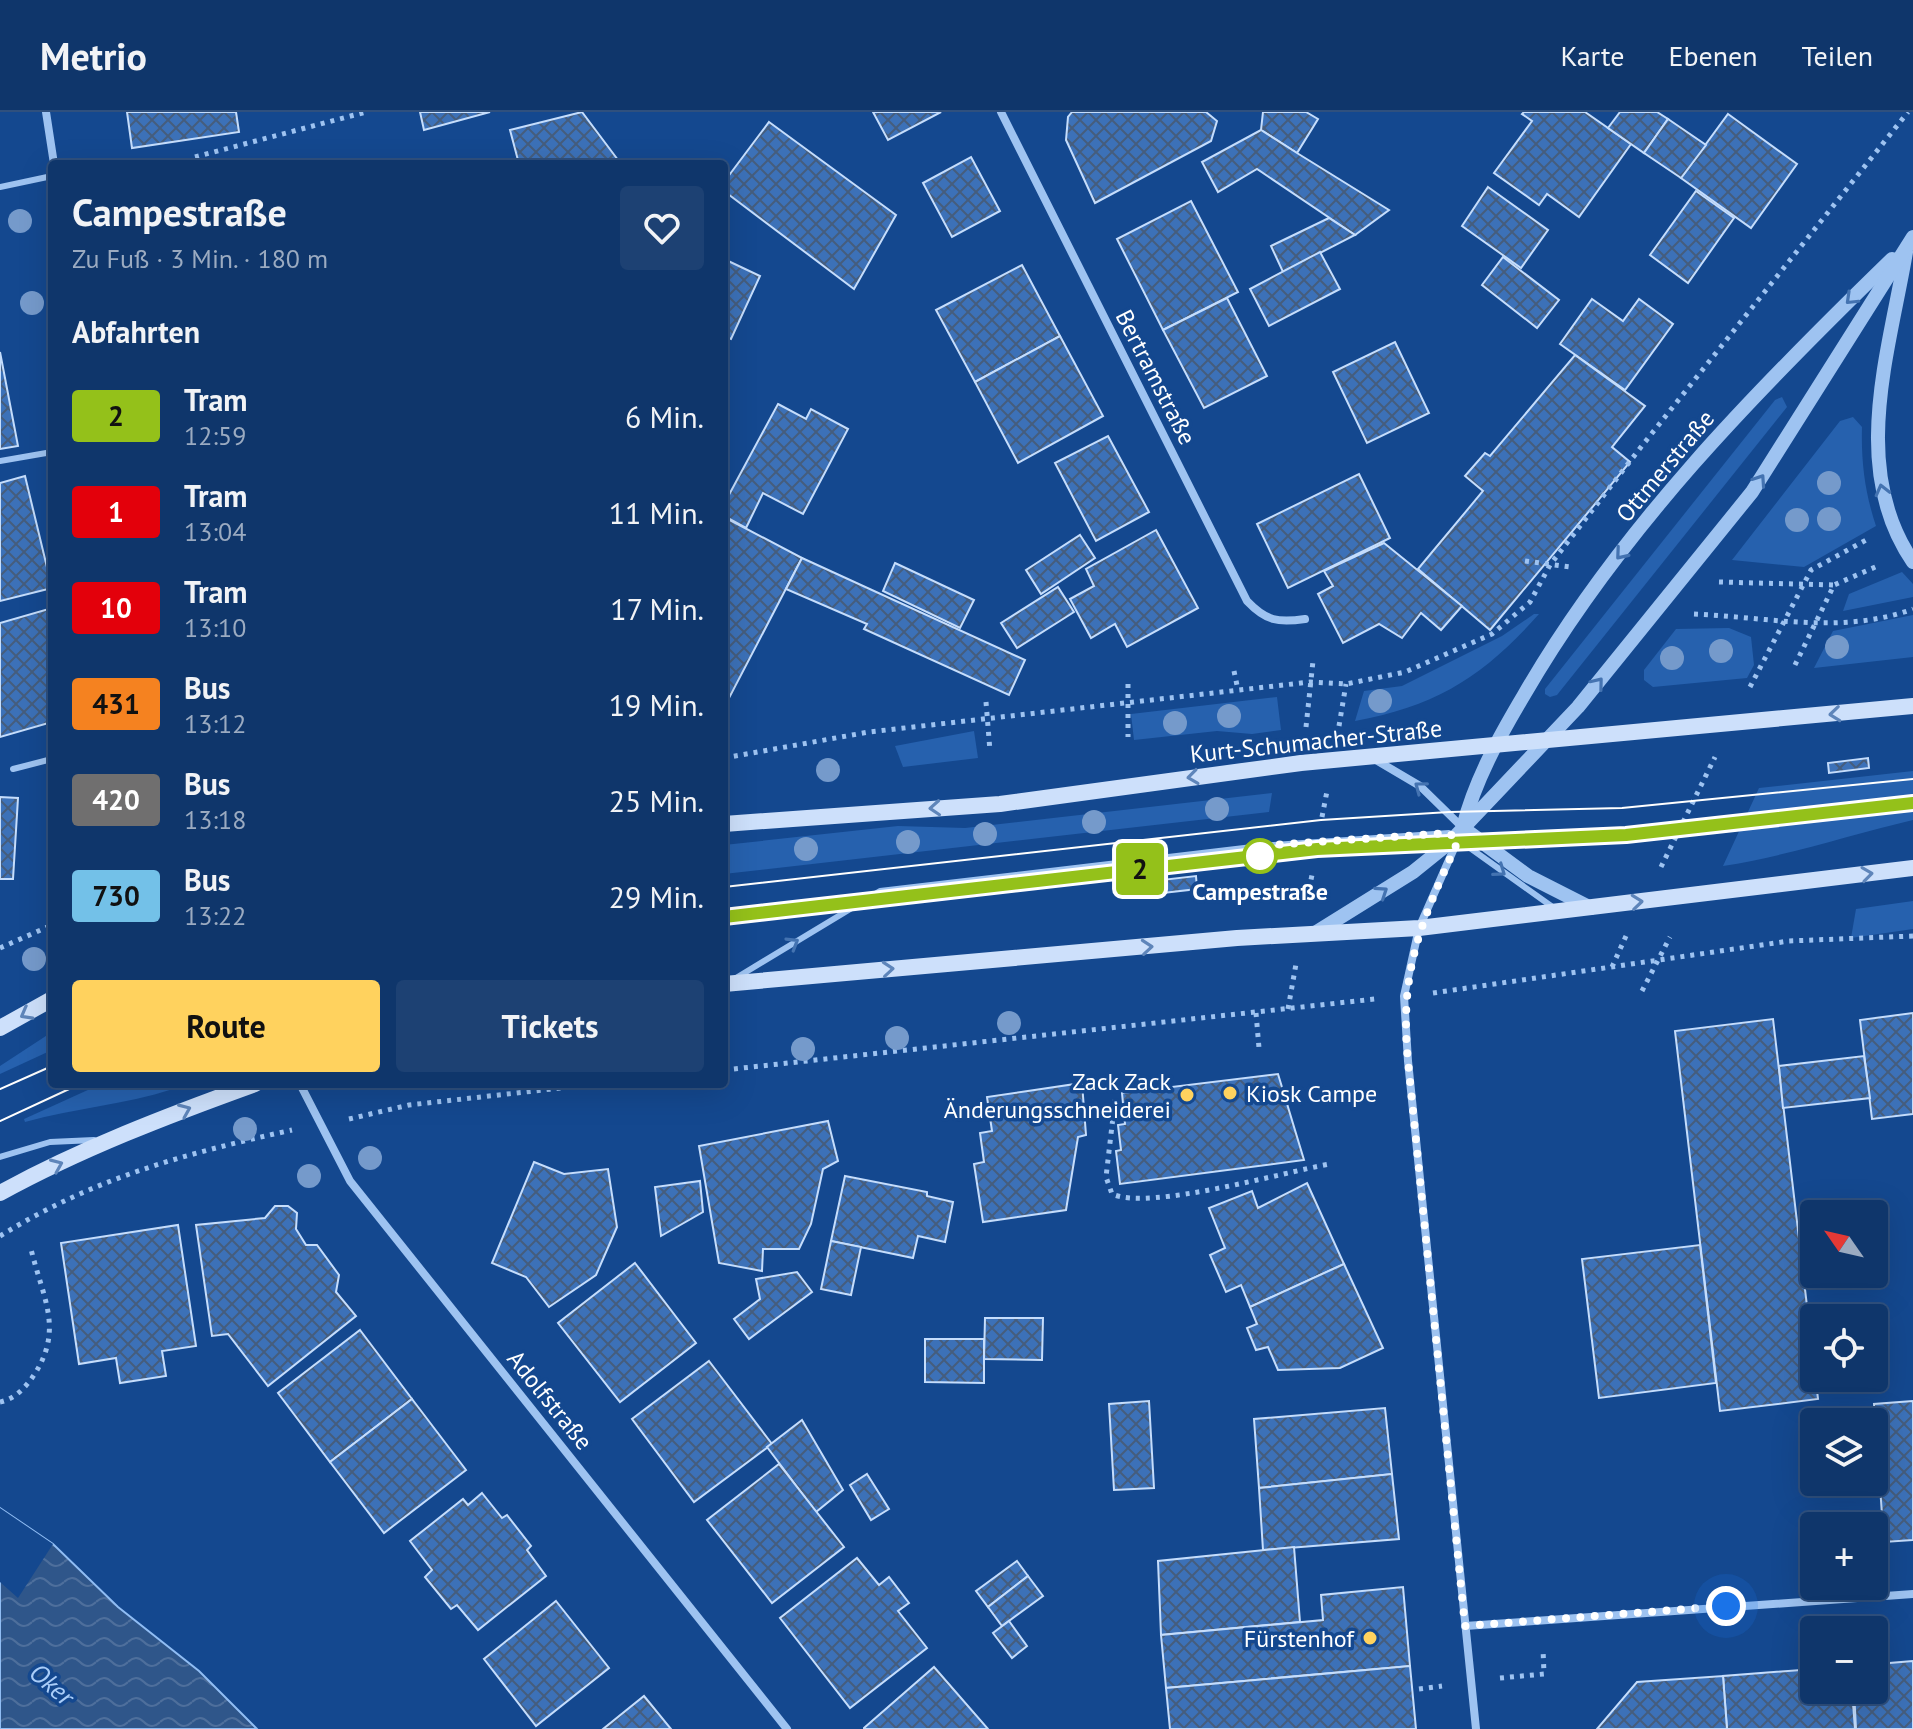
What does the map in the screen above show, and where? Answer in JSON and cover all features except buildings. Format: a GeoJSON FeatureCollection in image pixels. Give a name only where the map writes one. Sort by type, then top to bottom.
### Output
{"type":"FeatureCollection","features":[{"type":"Feature","properties":{"kind":"main road","name":"Kurt-Schumacher-Straße"},"geometry":{"type":"LineString","coordinates":[[728,824],[1000,804],[1370,757],[1913,706]]}},
{"type":"Feature","properties":{"kind":"main road"},"geometry":{"type":"LineString","coordinates":[[728,984],[1315,933],[1419,928],[1913,868]]}},
{"type":"Feature","properties":{"kind":"main road"},"geometry":{"type":"LineString","coordinates":[[0,1028],[48,1001]]}},
{"type":"Feature","properties":{"kind":"main road"},"geometry":{"type":"LineString","coordinates":[[0,1193],[35,1174],[245,1088]]}},
{"type":"Feature","properties":{"kind":"street"},"geometry":{"type":"LineString","coordinates":[[46,112],[53,160]]}},
{"type":"Feature","properties":{"kind":"street","name":"Bertramstraße"},"geometry":{"type":"LineString","coordinates":[[1001,112],[1247,601],[1261,615],[1277,623],[1305,619]]}},
{"type":"Feature","properties":{"kind":"street"},"geometry":{"type":"LineString","coordinates":[[1006,122],[1014,112]]}},
{"type":"Feature","properties":{"kind":"street"},"geometry":{"type":"LineString","coordinates":[[1910,241],[1882,393],[1876,457],[1887,509],[1913,562]]}},
{"type":"Feature","properties":{"kind":"street"},"geometry":{"type":"LineString","coordinates":[[1315,933],[1413,872],[1458,836],[1546,742],[1752,492],[1803,417],[1910,241]]}},
{"type":"Feature","properties":{"kind":"street","name":"Ottmerstraße"},"geometry":{"type":"LineString","coordinates":[[1458,836],[1494,747],[1581,606],[1706,449],[1762,385],[1910,241]]}},
{"type":"Feature","properties":{"kind":"street"},"geometry":{"type":"LineString","coordinates":[[1370,757],[1420,786],[1458,836],[1591,908]]}},
{"type":"Feature","properties":{"kind":"street"},"geometry":{"type":"LineString","coordinates":[[1458,836],[1419,928],[1404,996],[1405,1033],[1476,1729]]}},
{"type":"Feature","properties":{"kind":"street","name":"Adolfstraße"},"geometry":{"type":"LineString","coordinates":[[302,1088],[350,1181],[787,1729]]}},
{"type":"Feature","properties":{"kind":"street"},"geometry":{"type":"LineString","coordinates":[[1465,1626],[1913,1594]]}},
{"type":"Feature","properties":{"kind":"lane"},"geometry":{"type":"LineString","coordinates":[[0,187],[48,177]]}},
{"type":"Feature","properties":{"kind":"lane"},"geometry":{"type":"LineString","coordinates":[[0,461],[48,453]]}},
{"type":"Feature","properties":{"kind":"lane"},"geometry":{"type":"LineString","coordinates":[[13,769],[48,760]]}},
{"type":"Feature","properties":{"kind":"lane"},"geometry":{"type":"LineString","coordinates":[[728,982],[880,891],[1261,846],[1449,833],[1458,836],[1559,912]]}},
{"type":"Feature","properties":{"kind":"lane"},"geometry":{"type":"LineString","coordinates":[[0,1157],[50,1142],[116,1140]]}},
{"type":"Feature","properties":{"kind":"path"},"geometry":{"type":"LineString","coordinates":[[179,160],[366,112]]}},
{"type":"Feature","properties":{"kind":"path"},"geometry":{"type":"LineString","coordinates":[[728,757],[869,732],[1310,682],[1346,684],[1405,672],[1492,634],[1530,602],[1550,565],[1908,112]]}},
{"type":"Feature","properties":{"kind":"path"},"geometry":{"type":"LineString","coordinates":[[1611,968],[1811,570],[1877,535]]}},
{"type":"Feature","properties":{"kind":"path"},"geometry":{"type":"LineString","coordinates":[[1525,561],[1571,567]]}},
{"type":"Feature","properties":{"kind":"path"},"geometry":{"type":"LineString","coordinates":[[1717,582],[1801,587],[1834,585],[1886,563]]}},
{"type":"Feature","properties":{"kind":"path"},"geometry":{"type":"LineString","coordinates":[[1795,665],[1834,585]]}},
{"type":"Feature","properties":{"kind":"path"},"geometry":{"type":"LineString","coordinates":[[1530,602],[1539,601]]}},
{"type":"Feature","properties":{"kind":"path"},"geometry":{"type":"LineString","coordinates":[[1703,614],[1816,623],[1872,620],[1913,609]]}},
{"type":"Feature","properties":{"kind":"path"},"geometry":{"type":"LineString","coordinates":[[1306,727],[1313,661]]}},
{"type":"Feature","properties":{"kind":"path"},"geometry":{"type":"LineString","coordinates":[[1234,671],[1238,690]]}},
{"type":"Feature","properties":{"kind":"path"},"geometry":{"type":"LineString","coordinates":[[1128,684],[1128,737]]}},
{"type":"Feature","properties":{"kind":"path"},"geometry":{"type":"LineString","coordinates":[[986,702],[990,751]]}},
{"type":"Feature","properties":{"kind":"path"},"geometry":{"type":"LineString","coordinates":[[0,948],[48,927]]}},
{"type":"Feature","properties":{"kind":"path"},"geometry":{"type":"LineString","coordinates":[[1432,993],[1657,963],[1789,941],[1913,936]]}},
{"type":"Feature","properties":{"kind":"path"},"geometry":{"type":"LineString","coordinates":[[1642,991],[1670,937]]}},
{"type":"Feature","properties":{"kind":"path"},"geometry":{"type":"LineString","coordinates":[[728,1070],[1367,1000]]}},
{"type":"Feature","properties":{"kind":"path"},"geometry":{"type":"LineString","coordinates":[[1256,1013],[1259,1048]]}},
{"type":"Feature","properties":{"kind":"path"},"geometry":{"type":"LineString","coordinates":[[358,1117],[409,1105],[561,1088]]}},
{"type":"Feature","properties":{"kind":"path"},"geometry":{"type":"LineString","coordinates":[[1115,1100],[1106,1177],[1112,1194],[1124,1200],[1189,1193],[1330,1164]]}},
{"type":"Feature","properties":{"kind":"path"},"geometry":{"type":"LineString","coordinates":[[0,1236],[55,1205],[127,1173],[208,1147],[281,1132]]}},
{"type":"Feature","properties":{"kind":"path"},"geometry":{"type":"LineString","coordinates":[[0,1402],[26,1387],[48,1354],[50,1316],[31,1249]]}},
{"type":"Feature","properties":{"kind":"path"},"geometry":{"type":"LineString","coordinates":[[1504,1678],[1544,1674],[1542,1639]]}},
{"type":"Feature","properties":{"kind":"path"},"geometry":{"type":"LineString","coordinates":[[1419,1689],[1435,1687]]}},
{"type":"Feature","properties":{"kind":"shaded area"},"geometry":{"type":"Polygon","coordinates":[[[1782,397],[1787,407],[1557,695],[1550,697],[1545,694],[1545,689],[1775,400],[1782,397]]]}},
{"type":"Feature","properties":{"kind":"shaded area"},"geometry":{"type":"Polygon","coordinates":[[[1853,417],[1862,427],[1864,477],[1876,526],[1804,567],[1732,560],[1840,421],[1853,417]]]}},
{"type":"Feature","properties":{"kind":"shaded area"},"geometry":{"type":"Polygon","coordinates":[[[1902,572],[1913,584],[1913,597],[1843,611],[1849,594],[1902,572]]]}},
{"type":"Feature","properties":{"kind":"shaded area"},"geometry":{"type":"Polygon","coordinates":[[[1534,614],[1539,614],[1499,655],[1457,685],[1411,707],[1355,721],[1364,691],[1402,686],[1502,636],[1534,614]]]}},
{"type":"Feature","properties":{"kind":"shaded area"},"geometry":{"type":"Polygon","coordinates":[[[1913,615],[1913,657],[1814,668],[1833,631],[1913,615]]]}},
{"type":"Feature","properties":{"kind":"shaded area"},"geometry":{"type":"Polygon","coordinates":[[[1729,628],[1751,637],[1754,665],[1747,678],[1653,687],[1644,680],[1644,670],[1676,629],[1729,628]]]}},
{"type":"Feature","properties":{"kind":"shaded area"},"geometry":{"type":"Polygon","coordinates":[[[1277,697],[1281,730],[1252,734],[1217,731],[1134,740],[1131,714],[1277,697]]]}},
{"type":"Feature","properties":{"kind":"shaded area"},"geometry":{"type":"Polygon","coordinates":[[[974,731],[978,758],[903,767],[895,746],[974,731]]]}},
{"type":"Feature","properties":{"kind":"shaded area"},"geometry":{"type":"Polygon","coordinates":[[[1913,771],[1913,820],[1723,866],[1759,788],[1913,771]]]}},
{"type":"Feature","properties":{"kind":"shaded area"},"geometry":{"type":"Polygon","coordinates":[[[1272,793],[1269,812],[728,874],[728,845],[898,826],[965,828],[1272,793]]]}},
{"type":"Feature","properties":{"kind":"shaded area"},"geometry":{"type":"Polygon","coordinates":[[[1913,901],[1913,929],[1851,938],[1856,909],[1913,901]]]}},
{"type":"Feature","properties":{"kind":"shaded area"},"geometry":{"type":"Polygon","coordinates":[[[48,1035],[48,1052],[0,1074],[0,1066],[48,1035]]]}},
{"type":"Feature","properties":{"kind":"shaded area"},"geometry":{"type":"Polygon","coordinates":[[[92,1088],[173,1089],[25,1122],[24,1119],[92,1088]]]}},
{"type":"Feature","properties":{"kind":"water","name":"Oker"},"geometry":{"type":"Polygon","coordinates":[[[0,1508],[53,1544],[118,1607],[199,1671],[257,1729],[0,1729],[0,1508]]]}},
{"type":"Feature","properties":{"kind":"pier"},"geometry":{"type":"Polygon","coordinates":[[[0,1508],[53,1544],[18,1598],[0,1582],[0,1508]]]}},
{"type":"Feature","properties":{"kind":"tram line"},"geometry":{"type":"LineString","coordinates":[[728,887],[1321,820],[1449,812],[1622,808],[1913,779]]}},
{"type":"Feature","properties":{"kind":"tram line"},"geometry":{"type":"LineString","coordinates":[[728,917],[1317,849],[1626,835],[1913,803]]}},
{"type":"Feature","properties":{"kind":"tram line","name":"2"},"geometry":{"type":"LineString","coordinates":[[728,917],[1317,849],[1388,843],[1626,835],[1913,803]]}},
{"type":"Feature","properties":{"kind":"tram line"},"geometry":{"type":"LineString","coordinates":[[0,1089],[48,1068]]}},
{"type":"Feature","properties":{"kind":"tram line"},"geometry":{"type":"LineString","coordinates":[[0,1121],[71,1088]]}},
{"type":"Feature","properties":{"kind":"place","name":"Campestraße"},"geometry":{"type":"Point","coordinates":[1260,856]}},
{"type":"Feature","properties":{"kind":"place","name":"Kiosk Campe"},"geometry":{"type":"Point","coordinates":[1230,1093]}},
{"type":"Feature","properties":{"kind":"place","name":"Zack Zack Änderungsschneiderei"},"geometry":{"type":"Point","coordinates":[1187,1095]}},
{"type":"Feature","properties":{"kind":"place","name":"Fürstenhof"},"geometry":{"type":"Point","coordinates":[1370,1638]}},
{"type":"Feature","properties":{"kind":"route"},"geometry":{"type":"LineString","coordinates":[[1260,856],[1261,846],[1287,844],[1449,833],[1458,841],[1419,928],[1404,996],[1405,1033],[1465,1626],[1726,1606]]}}]}
